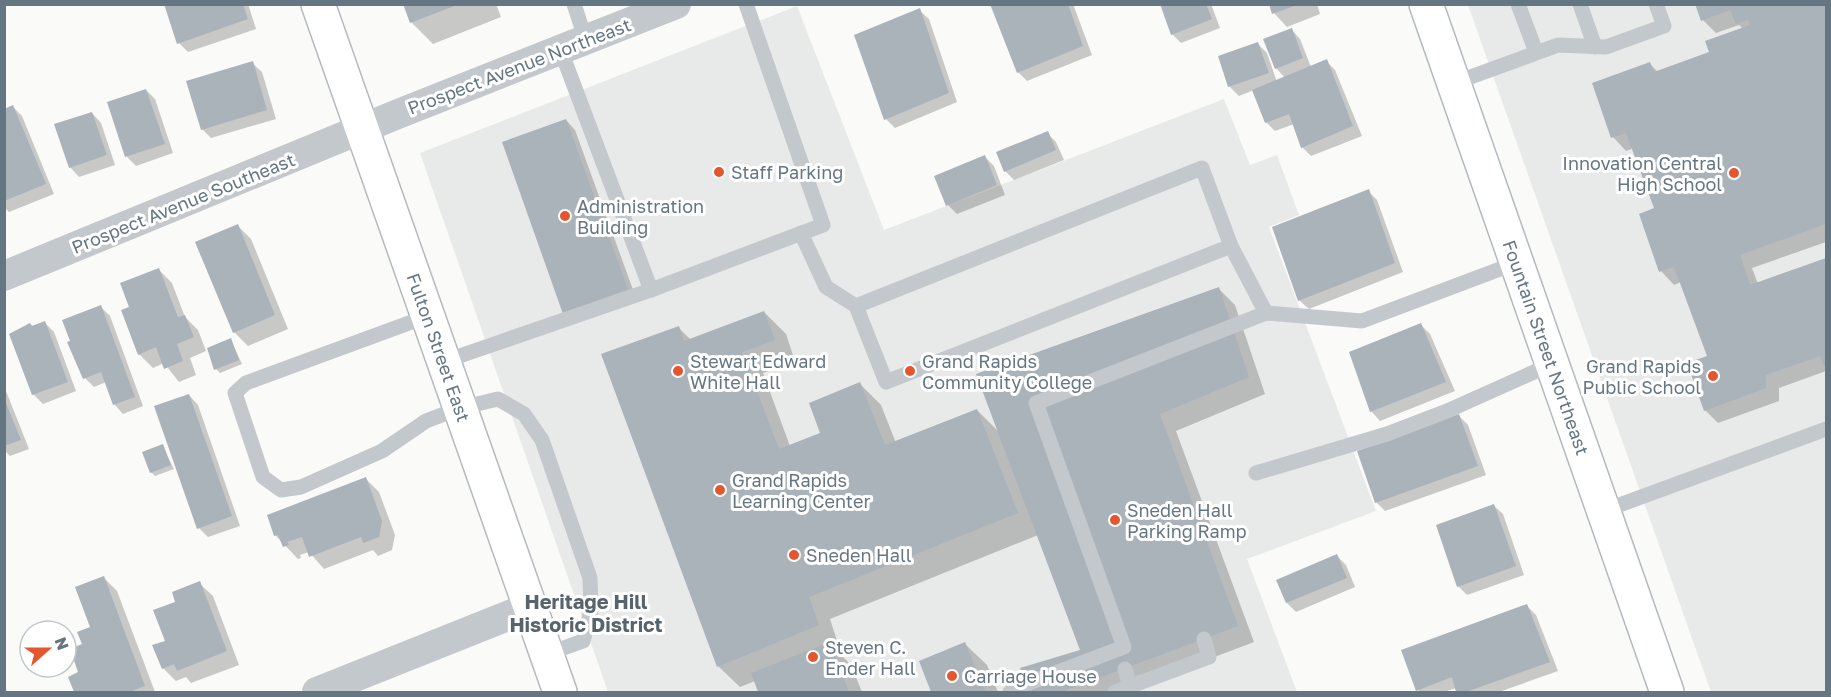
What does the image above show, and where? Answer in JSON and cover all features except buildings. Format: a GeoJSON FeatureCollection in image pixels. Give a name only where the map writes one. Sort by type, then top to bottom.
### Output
{"type":"FeatureCollection","features":[{"type":"Feature","properties":{"kind":"main road","name":"Fulton Street East"},"geometry":{"type":"LineString","coordinates":[[318,4],[560,693]]}},
{"type":"Feature","properties":{"kind":"main road","name":"Fountain Street Northeast"},"geometry":{"type":"LineString","coordinates":[[1426,4],[1667,693]]}},
{"type":"Feature","properties":{"kind":"street","name":"Prospect Avenue Northeast"},"geometry":{"type":"LineString","coordinates":[[362,129],[676,4]]}},
{"type":"Feature","properties":{"kind":"street","name":"Prospect Avenue Southeast"},"geometry":{"type":"LineString","coordinates":[[4,276],[362,129]]}},
{"type":"Feature","properties":{"kind":"street"},"geometry":{"type":"LineString","coordinates":[[317,693],[530,607]]}},
{"type":"Feature","properties":{"kind":"lane"},"geometry":{"type":"LineString","coordinates":[[574,4],[574,46],[651,290]]}},
{"type":"Feature","properties":{"kind":"lane"},"geometry":{"type":"LineString","coordinates":[[445,361],[651,290],[823,225],[746,4]]}},
{"type":"Feature","properties":{"kind":"lane"},"geometry":{"type":"LineString","coordinates":[[1518,4],[1536,52]]}},
{"type":"Feature","properties":{"kind":"lane"},"geometry":{"type":"LineString","coordinates":[[1580,4],[1595,47]]}},
{"type":"Feature","properties":{"kind":"lane"},"geometry":{"type":"LineString","coordinates":[[1454,83],[1558,45],[1606,47],[1664,26],[1656,4]]}},
{"type":"Feature","properties":{"kind":"lane"},"geometry":{"type":"LineString","coordinates":[[856,306],[1202,168],[1231,246],[1266,314]]}},
{"type":"Feature","properties":{"kind":"lane"},"geometry":{"type":"LineString","coordinates":[[801,233],[826,287],[856,306],[886,382],[1231,246]]}},
{"type":"Feature","properties":{"kind":"lane"},"geometry":{"type":"LineString","coordinates":[[1010,693],[1013,689],[1124,647],[1036,403],[1266,314],[1362,321],[1516,263]]}},
{"type":"Feature","properties":{"kind":"lane"},"geometry":{"type":"LineString","coordinates":[[428,316],[246,383],[240,388],[235,393],[263,477],[281,490],[301,487],[382,451],[426,421],[460,408],[498,399],[524,414],[534,426],[545,451],[590,578],[592,594],[583,641],[547,654]]}},
{"type":"Feature","properties":{"kind":"lane"},"geometry":{"type":"LineString","coordinates":[[1256,473],[1387,434],[1447,411],[1552,364]]}},
{"type":"Feature","properties":{"kind":"lane"},"geometry":{"type":"LineString","coordinates":[[1603,511],[1827,429]]}},
{"type":"Feature","properties":{"kind":"lane"},"geometry":{"type":"LineString","coordinates":[[1115,693],[1209,657],[1204,639]]}},
{"type":"Feature","properties":{"kind":"lane"},"geometry":{"type":"LineString","coordinates":[[1125,669],[1130,687]]}},
{"type":"Feature","properties":{"kind":"shaded area","name":"Grand Rapids Public School"},"geometry":{"type":"Polygon","coordinates":[[[1468,5],[1826,5],[1826,692],[1711,692],[1468,5]]]}},
{"type":"Feature","properties":{"kind":"shaded area","name":"Grand Rapids Community College"},"geometry":{"type":"Polygon","coordinates":[[[797,6],[884,230],[1224,99],[1250,165],[1277,155],[1299,215],[1269,227],[1376,511],[1247,559],[1297,692],[608,692],[420,153],[797,6]]]}},
{"type":"Feature","properties":{"kind":"place","name":"Staff Parking"},"geometry":{"type":"Point","coordinates":[719,172]}},
{"type":"Feature","properties":{"kind":"place","name":"Innovation Central High School"},"geometry":{"type":"Point","coordinates":[1734,173]}},
{"type":"Feature","properties":{"kind":"place","name":"Administration Building"},"geometry":{"type":"Point","coordinates":[565,216]}},
{"type":"Feature","properties":{"kind":"place","name":"Stewart Edward White Hall"},"geometry":{"type":"Point","coordinates":[678,371]}},
{"type":"Feature","properties":{"kind":"place","name":"Grand Rapids Community College"},"geometry":{"type":"Point","coordinates":[910,371]}},
{"type":"Feature","properties":{"kind":"place","name":"Grand Rapids Public School"},"geometry":{"type":"Point","coordinates":[1713,376]}},
{"type":"Feature","properties":{"kind":"place","name":"Grand Rapids Learning Center"},"geometry":{"type":"Point","coordinates":[720,490]}},
{"type":"Feature","properties":{"kind":"place","name":"Sneden Hall Parking Ramp"},"geometry":{"type":"Point","coordinates":[1115,520]}},
{"type":"Feature","properties":{"kind":"place","name":"Sneden Hall"},"geometry":{"type":"Point","coordinates":[794,555]}},
{"type":"Feature","properties":{"kind":"place","name":"Steven C. Ender Hall"},"geometry":{"type":"Point","coordinates":[813,657]}},
{"type":"Feature","properties":{"kind":"place","name":"Carriage House"},"geometry":{"type":"Point","coordinates":[952,676]}},
{"type":"Feature","properties":{"kind":"district","name":"Heritage Hill Historic District"},"geometry":{"type":"Point","coordinates":[586,612]}}]}
